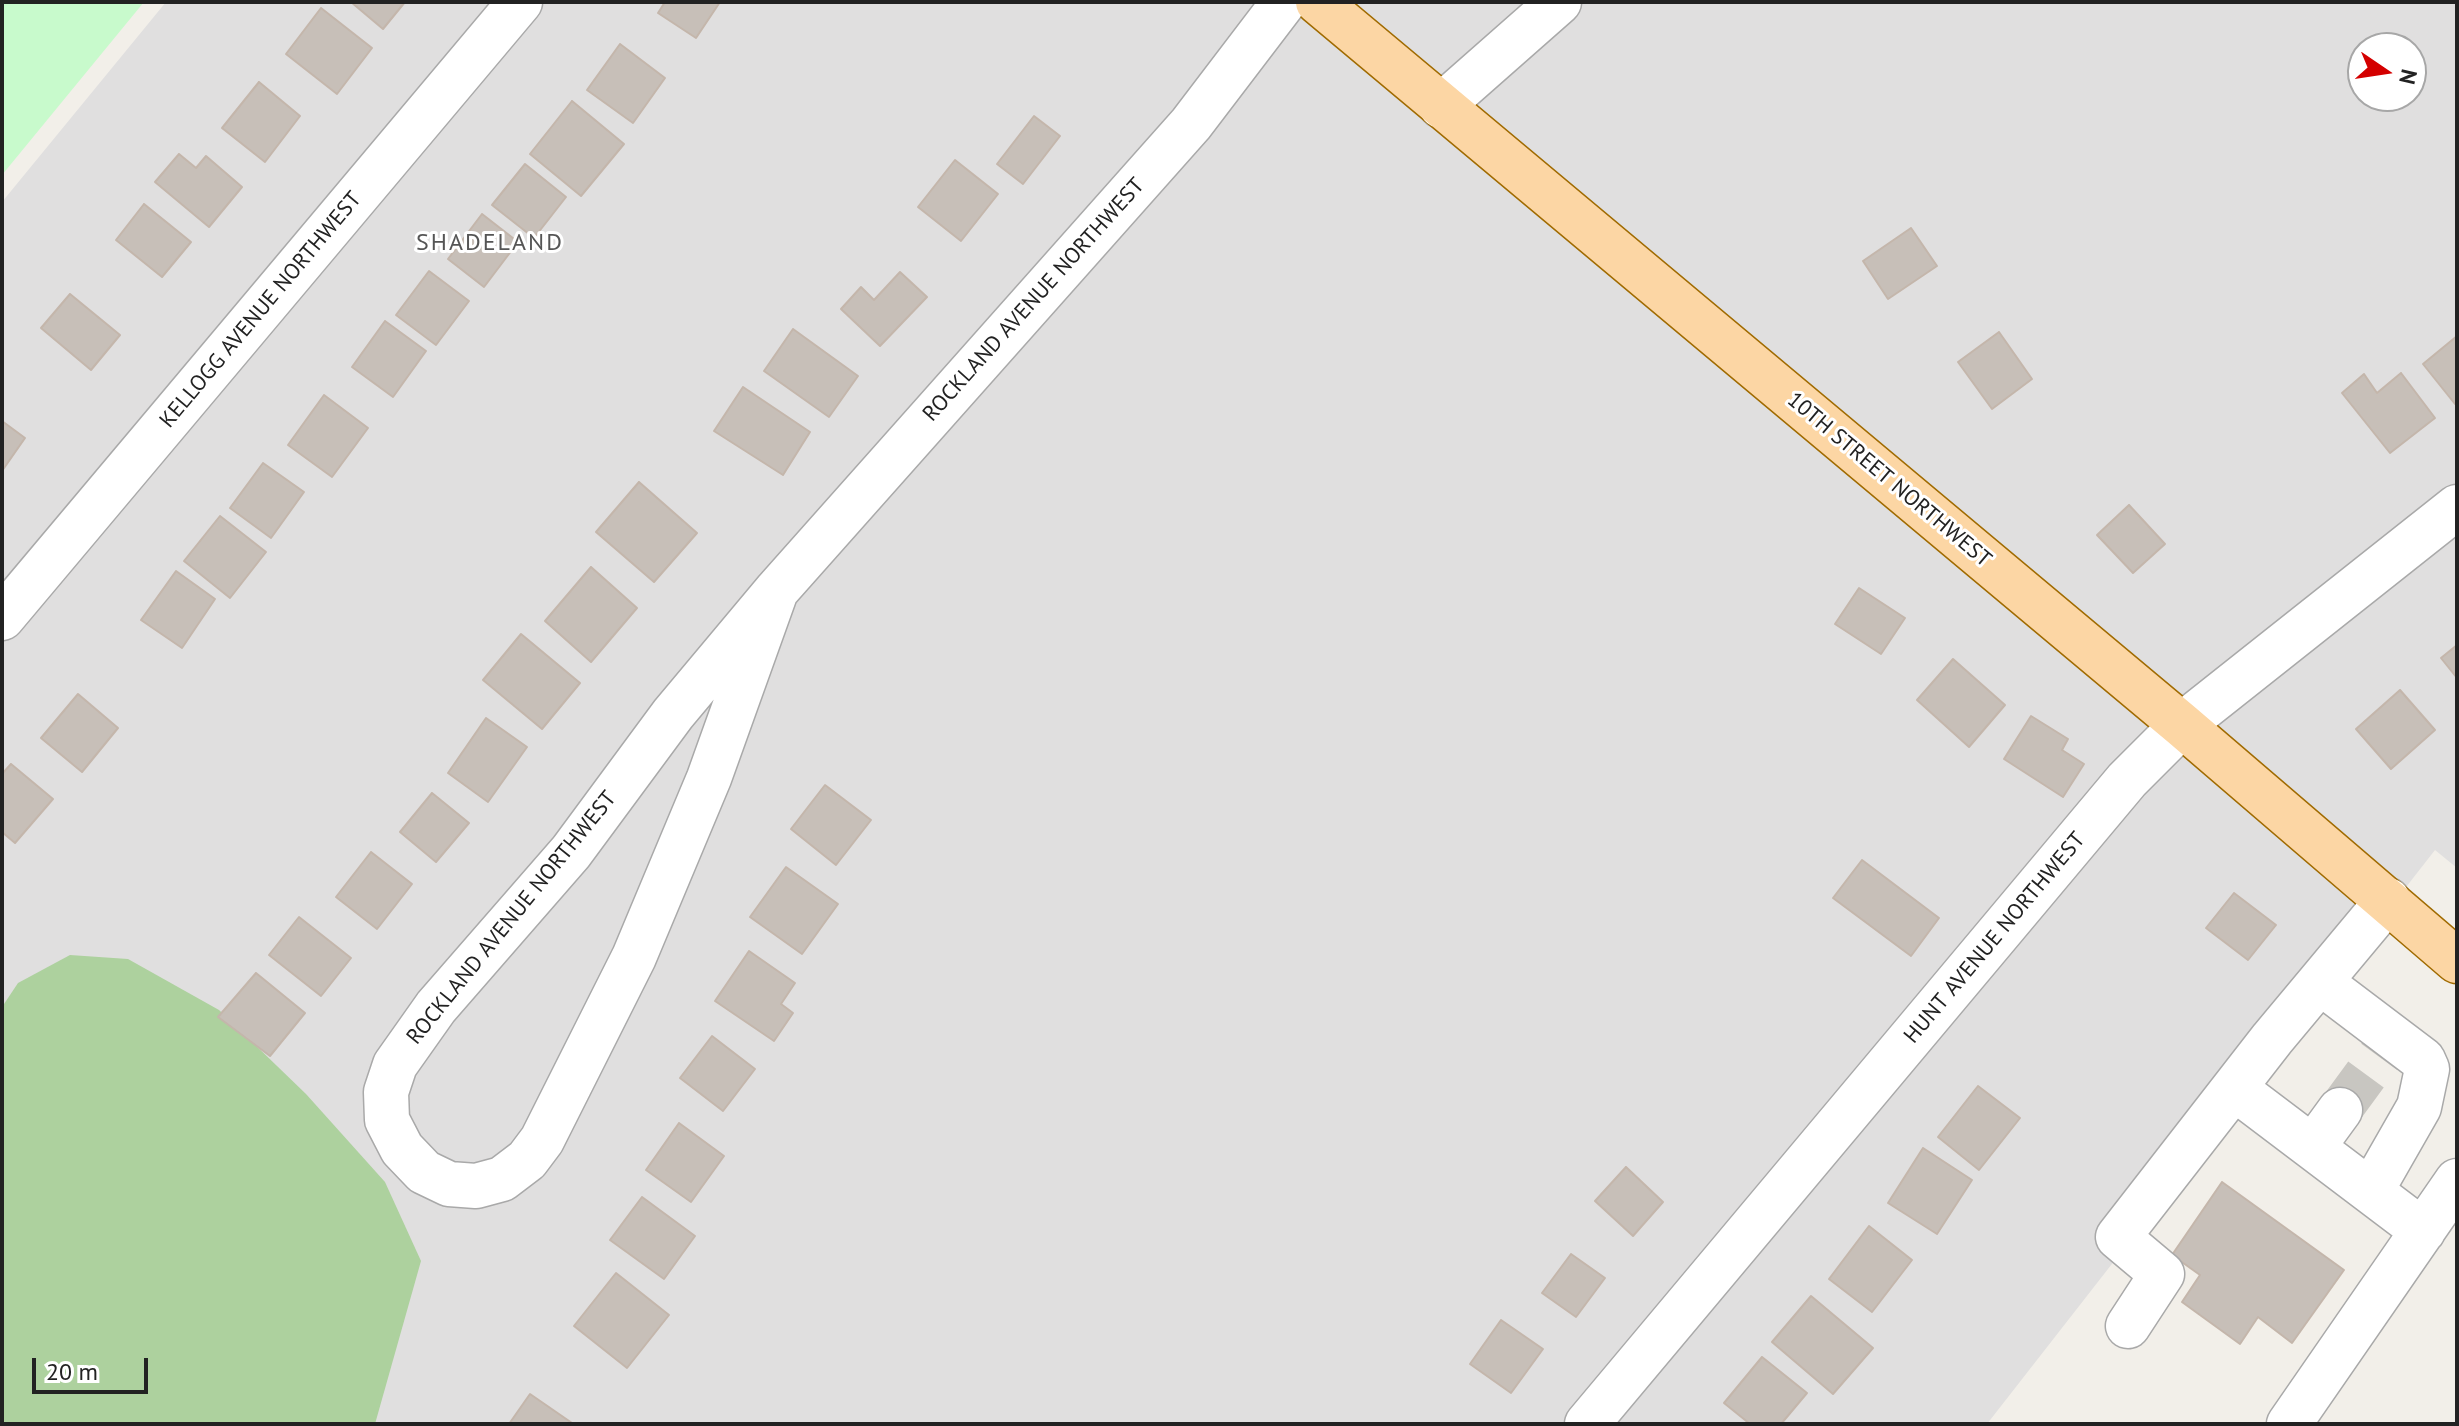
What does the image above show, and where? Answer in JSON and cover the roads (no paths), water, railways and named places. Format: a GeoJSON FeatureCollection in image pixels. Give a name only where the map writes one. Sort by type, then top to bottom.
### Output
{"type":"FeatureCollection","features":[{"type":"Feature","properties":{"kind":"main road","name":"10TH STREET NORTHWEST"},"geometry":{"type":"LineString","coordinates":[[1318,2],[2182,725],[2457,961]]}},
{"type":"Feature","properties":{"kind":"street","name":"KELLOGG AVENUE NORTHWEST"},"geometry":{"type":"LineString","coordinates":[[2,618],[520,2]]}},
{"type":"Feature","properties":{"kind":"street","name":"ROCKLAND AVENUE NORTHWEST"},"geometry":{"type":"LineString","coordinates":[[776,591],[709,778],[634,957],[542,1140],[527,1160],[502,1179],[476,1186],[449,1184],[424,1172],[402,1149],[387,1120],[386,1092],[395,1065],[436,1007],[571,852],[673,714],[776,591],[1191,124],[1284,2]]}},
{"type":"Feature","properties":{"kind":"street"},"geometry":{"type":"LineString","coordinates":[[1441,106],[1559,2]]}},
{"type":"Feature","properties":{"kind":"street","name":"HUNT AVENUE NORTHWEST"},"geometry":{"type":"LineString","coordinates":[[1587,1424],[2127,780],[2182,725],[2457,507]]}},
{"type":"Feature","properties":{"kind":"street"},"geometry":{"type":"LineString","coordinates":[[2128,1326],[2162,1274],[2118,1237],[2234,1088],[2388,900]]}},
{"type":"Feature","properties":{"kind":"street"},"geometry":{"type":"LineString","coordinates":[[2320,982],[2387,1045],[2423,1060],[2427,1069],[2419,1107],[2371,1191]]}},
{"type":"Feature","properties":{"kind":"street"},"geometry":{"type":"LineString","coordinates":[[2234,1088],[2423,1231]]}},
{"type":"Feature","properties":{"kind":"street"},"geometry":{"type":"LineString","coordinates":[[2313,1147],[2340,1110]]}},
{"type":"Feature","properties":{"kind":"street"},"geometry":{"type":"LineString","coordinates":[[2289,1424],[2457,1181]]}},
{"type":"Feature","properties":{"kind":"tunnel"},"geometry":{"type":"LineString","coordinates":[[2340,1110],[2381,1054]]}},
{"type":"Feature","properties":{"kind":"district","name":"SHADELAND"},"geometry":{"type":"Point","coordinates":[490,243]}}]}
